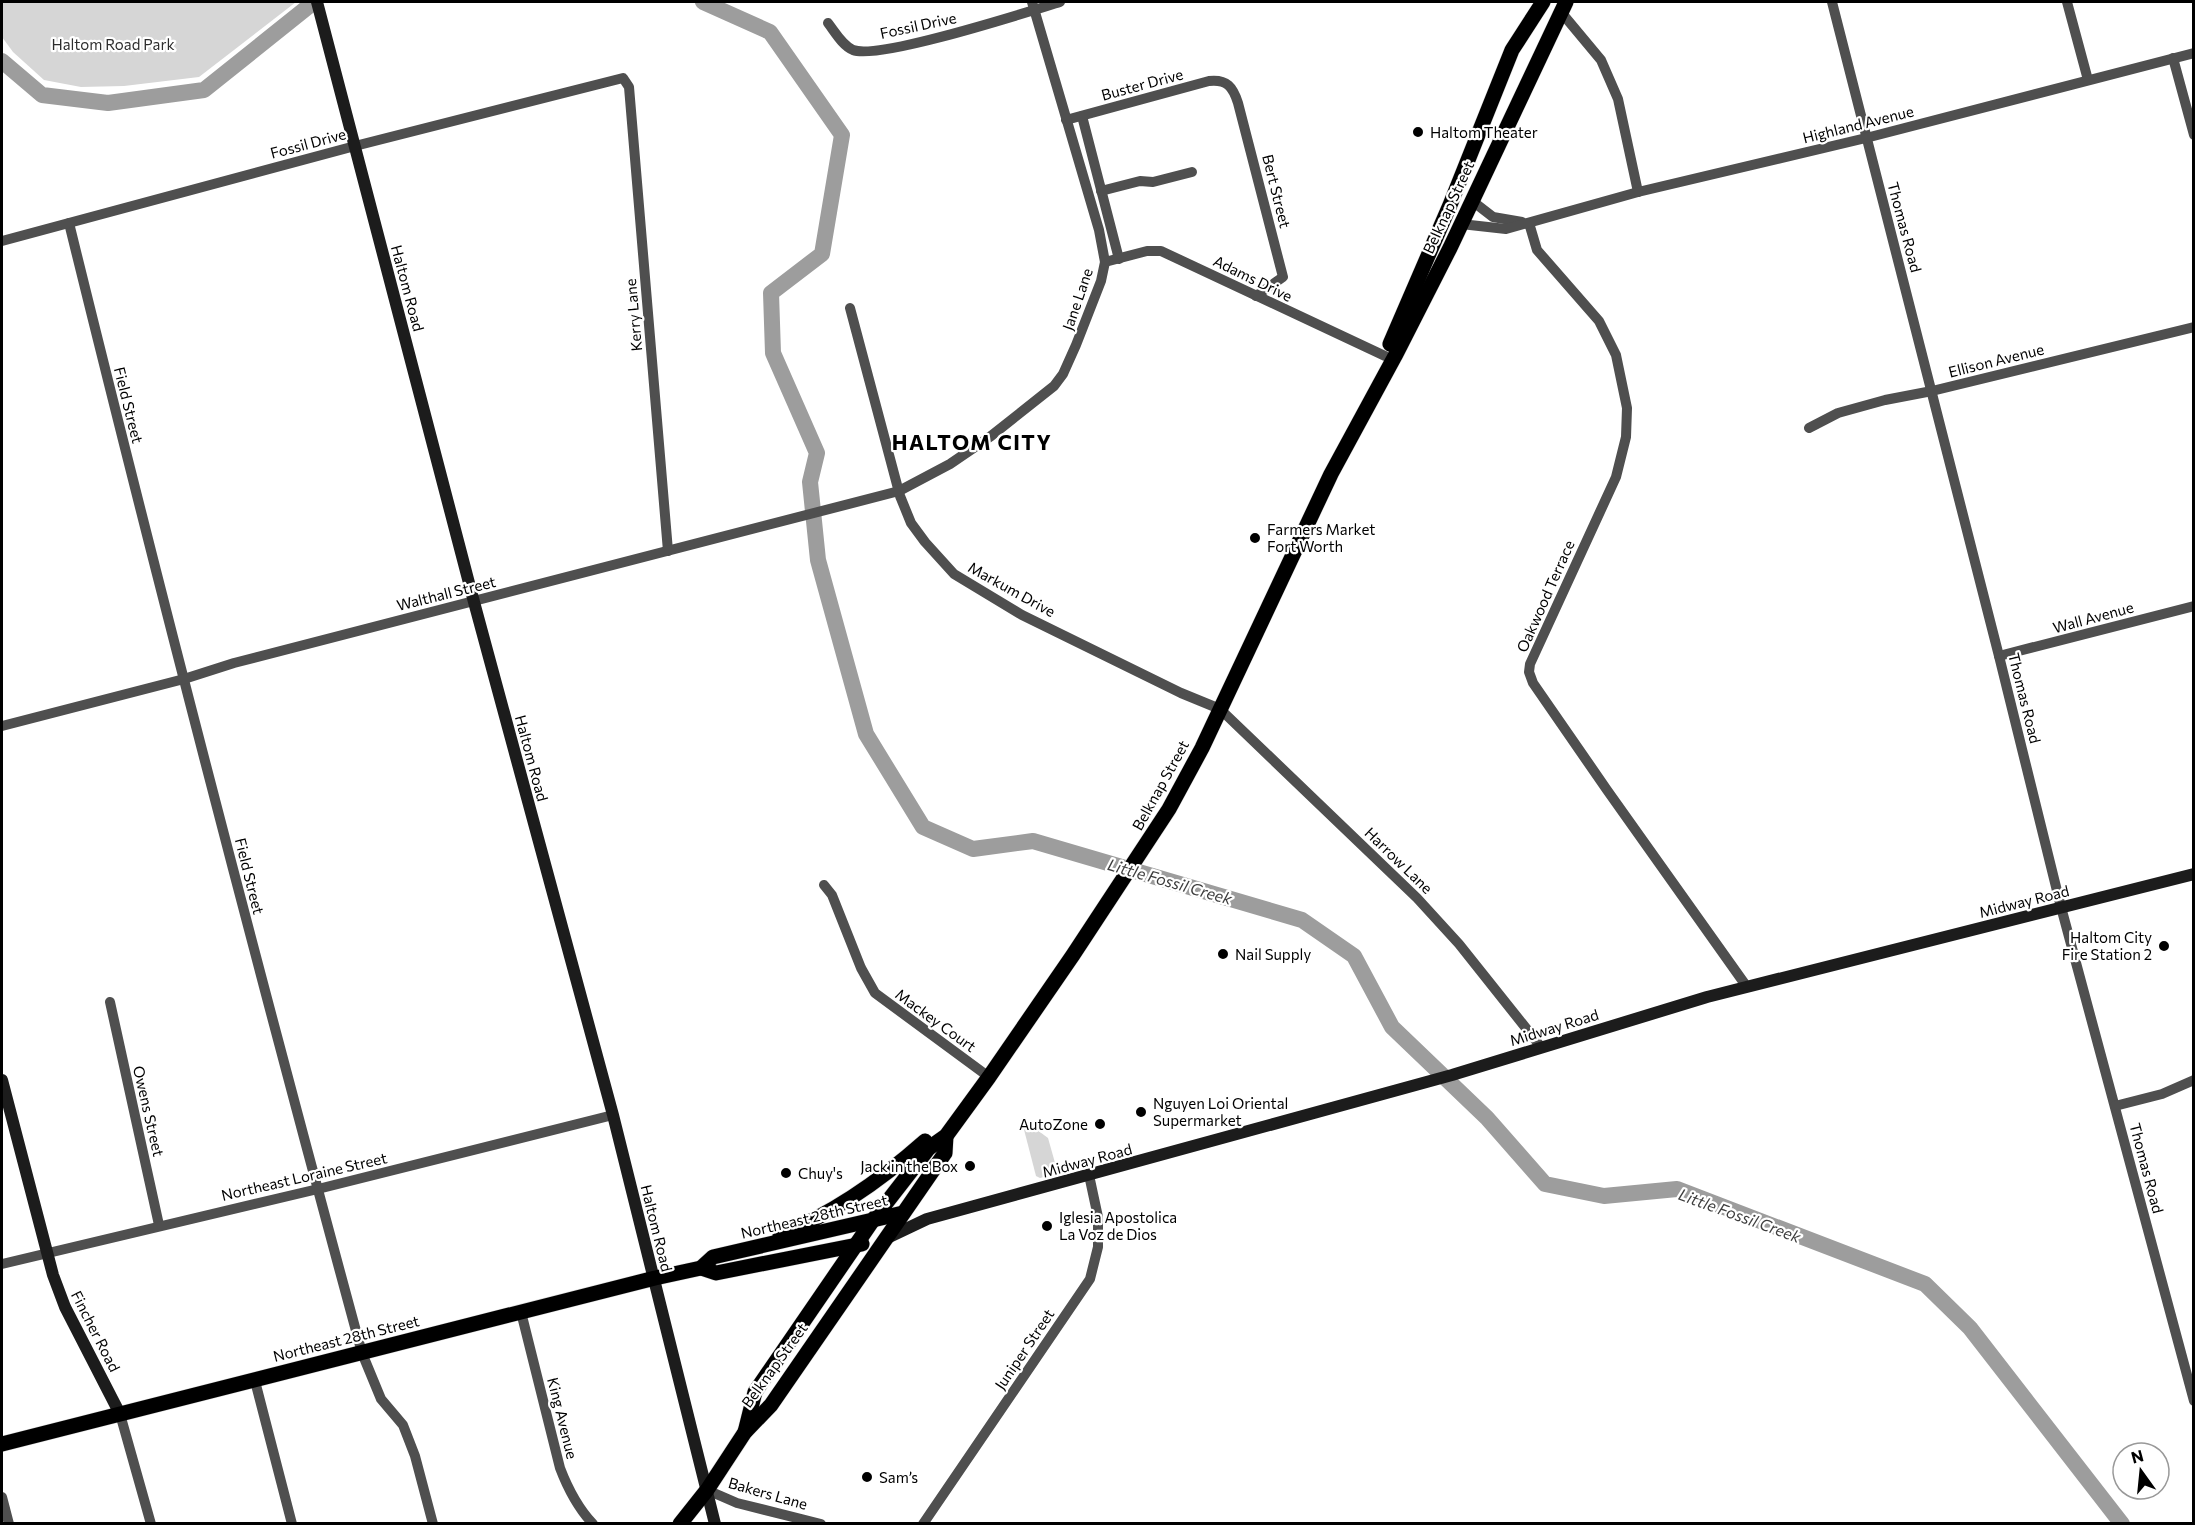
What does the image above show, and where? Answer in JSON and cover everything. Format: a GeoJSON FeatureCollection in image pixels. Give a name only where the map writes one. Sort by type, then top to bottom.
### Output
{"type":"FeatureCollection","features":[{"type":"Feature","properties":{"kind":"main road","name":"Haltom Road"},"geometry":{"type":"LineString","coordinates":[[317,2],[474,602],[613,1115],[715,1524]]}},
{"type":"Feature","properties":{"kind":"main road","name":"Belknap Street"},"geometry":{"type":"LineString","coordinates":[[745,1432],[756,1392],[873,1220],[929,1148],[946,1136],[989,1077],[1146,847],[1179,791],[1356,425],[1450,205],[1512,50],[1544,2]]}},
{"type":"Feature","properties":{"kind":"main road","name":"Belknap Street"},"geometry":{"type":"LineString","coordinates":[[1356,425],[1395,356],[1461,224],[1560,5]]}},
{"type":"Feature","properties":{"kind":"main road","name":"Midway Road"},"geometry":{"type":"LineString","coordinates":[[886,1239],[927,1219],[1419,1084],[1636,1017],[2193,874]]}},
{"type":"Feature","properties":{"kind":"main road","name":"Fincher Road"},"geometry":{"type":"LineString","coordinates":[[2,1080],[47,1253],[64,1307],[120,1414]]}},
{"type":"Feature","properties":{"kind":"main road"},"geometry":{"type":"LineString","coordinates":[[727,1254],[801,1226],[849,1201],[893,1169],[969,1104]]}},
{"type":"Feature","properties":{"kind":"main road","name":"Belknap Street"},"geometry":{"type":"LineString","coordinates":[[745,1432],[771,1405],[945,1153],[946,1136]]}},
{"type":"Feature","properties":{"kind":"main road","name":"Midway Road"},"geometry":{"type":"LineString","coordinates":[[903,1213],[927,1219]]}},
{"type":"Feature","properties":{"kind":"main road","name":"Northeast 28th Street"},"geometry":{"type":"LineString","coordinates":[[2,1444],[701,1268],[713,1257],[903,1213]]}},
{"type":"Feature","properties":{"kind":"main road"},"geometry":{"type":"LineString","coordinates":[[794,1239],[797,1257]]}},
{"type":"Feature","properties":{"kind":"main road","name":"Northeast 28th Street"},"geometry":{"type":"LineString","coordinates":[[701,1268],[716,1273],[886,1239]]}},
{"type":"Feature","properties":{"kind":"main road"},"geometry":{"type":"LineString","coordinates":[[813,1254],[826,1254],[834,1257],[837,1260],[838,1272]]}},
{"type":"Feature","properties":{"kind":"main road"},"geometry":{"type":"LineString","coordinates":[[680,1524],[745,1432]]}},
{"type":"Feature","properties":{"kind":"street","name":"Fossil Drive"},"geometry":{"type":"LineString","coordinates":[[828,22],[844,44],[853,50],[865,51],[899,46],[971,29],[1033,6],[1059,2]]}},
{"type":"Feature","properties":{"kind":"street","name":"Thomas Road"},"geometry":{"type":"LineString","coordinates":[[1832,2],[2061,907],[2193,1401]]}},
{"type":"Feature","properties":{"kind":"street"},"geometry":{"type":"LineString","coordinates":[[2067,2],[2088,80]]}},
{"type":"Feature","properties":{"kind":"street"},"geometry":{"type":"LineString","coordinates":[[1560,5],[1601,60],[1618,99],[1638,192]]}},
{"type":"Feature","properties":{"kind":"street","name":"Jane Lane"},"geometry":{"type":"LineString","coordinates":[[899,491],[950,464],[1000,429],[1054,386],[1063,374],[1076,345],[1101,281],[1105,262],[1074,118],[1033,6]]}},
{"type":"Feature","properties":{"kind":"street","name":"Highland Avenue"},"geometry":{"type":"LineString","coordinates":[[1529,223],[1638,192],[1866,138],[2193,53]]}},
{"type":"Feature","properties":{"kind":"street"},"geometry":{"type":"LineString","coordinates":[[2173,58],[2193,135]]}},
{"type":"Feature","properties":{"kind":"street","name":"Fossil Drive"},"geometry":{"type":"LineString","coordinates":[[2,241],[355,146],[623,78]]}},
{"type":"Feature","properties":{"kind":"street","name":"Kerry Lane"},"geometry":{"type":"LineString","coordinates":[[623,78],[628,87],[668,551]]}},
{"type":"Feature","properties":{"kind":"street","name":"Buster Drive"},"geometry":{"type":"LineString","coordinates":[[1074,118],[1209,81],[1219,80],[1227,83]]}},
{"type":"Feature","properties":{"kind":"street","name":"Bert Street"},"geometry":{"type":"LineString","coordinates":[[1227,83],[1232,87],[1238,103],[1283,277],[1256,296]]}},
{"type":"Feature","properties":{"kind":"street"},"geometry":{"type":"LineString","coordinates":[[1074,118],[1101,191],[1118,256]]}},
{"type":"Feature","properties":{"kind":"street"},"geometry":{"type":"LineString","coordinates":[[1101,191],[1140,181],[1153,182],[1192,172]]}},
{"type":"Feature","properties":{"kind":"street"},"geometry":{"type":"LineString","coordinates":[[1472,200],[1493,217],[1529,223]]}},
{"type":"Feature","properties":{"kind":"street","name":"Field Street"},"geometry":{"type":"LineString","coordinates":[[69,223],[134,487],[245,917],[362,1353],[381,1399],[403,1425],[415,1456],[433,1524]]}},
{"type":"Feature","properties":{"kind":"street"},"geometry":{"type":"LineString","coordinates":[[1461,224],[1506,229],[1529,223]]}},
{"type":"Feature","properties":{"kind":"street","name":"Oakwood Terrace"},"geometry":{"type":"LineString","coordinates":[[1529,223],[1537,250],[1599,321],[1616,356],[1627,408],[1626,437],[1616,477],[1530,664],[1529,672],[1533,683],[1607,790],[1747,987]]}},
{"type":"Feature","properties":{"kind":"street","name":"Adams Drive"},"geometry":{"type":"LineString","coordinates":[[1105,262],[1118,256],[1161,251],[1385,356]]}},
{"type":"Feature","properties":{"kind":"street","name":"Markum Drive"},"geometry":{"type":"LineString","coordinates":[[850,308],[899,491],[911,523],[954,574],[1022,615],[1181,693],[1220,709]]}},
{"type":"Feature","properties":{"kind":"street","name":"Ellison Avenue"},"geometry":{"type":"LineString","coordinates":[[1809,428],[1838,413],[1885,400],[1932,391],[2193,327]]}},
{"type":"Feature","properties":{"kind":"street","name":"Walthall Street"},"geometry":{"type":"LineString","coordinates":[[2,726],[184,679],[234,663],[899,491]]}},
{"type":"Feature","properties":{"kind":"street","name":"Wall Avenue"},"geometry":{"type":"LineString","coordinates":[[1999,656],[2193,606]]}},
{"type":"Feature","properties":{"kind":"street","name":"Harrow Lane"},"geometry":{"type":"LineString","coordinates":[[1220,709],[1417,898],[1459,944],[1541,1047]]}},
{"type":"Feature","properties":{"kind":"street","name":"Mackey Court"},"geometry":{"type":"LineString","coordinates":[[824,885],[832,895],[861,968],[875,993],[888,1005],[989,1077]]}},
{"type":"Feature","properties":{"kind":"street","name":"Owens Street"},"geometry":{"type":"LineString","coordinates":[[110,1002],[159,1225]]}},
{"type":"Feature","properties":{"kind":"street"},"geometry":{"type":"LineString","coordinates":[[2115,1106],[2162,1094],[2193,1080]]}},
{"type":"Feature","properties":{"kind":"street","name":"Northeast Loraine Street"},"geometry":{"type":"LineString","coordinates":[[2,1264],[318,1189],[613,1115]]}},
{"type":"Feature","properties":{"kind":"street","name":"Juniper Street"},"geometry":{"type":"LineString","coordinates":[[923,1524],[1090,1279],[1098,1247],[1098,1217],[1089,1175]]}},
{"type":"Feature","properties":{"kind":"street","name":"King Avenue"},"geometry":{"type":"LineString","coordinates":[[521,1312],[560,1468],[569,1493],[593,1524]]}},
{"type":"Feature","properties":{"kind":"street"},"geometry":{"type":"LineString","coordinates":[[255,1381],[292,1524]]}},
{"type":"Feature","properties":{"kind":"street","name":"Fincher Road"},"geometry":{"type":"LineString","coordinates":[[120,1414],[151,1524]]}},
{"type":"Feature","properties":{"kind":"street","name":"Bakers Lane"},"geometry":{"type":"LineString","coordinates":[[706,1490],[737,1503],[821,1524]]}},
{"type":"Feature","properties":{"kind":"street"},"geometry":{"type":"LineString","coordinates":[[2,1497],[9,1524]]}},
{"type":"Feature","properties":{"kind":"green space","name":"Haltom Road Park"},"geometry":{"type":"Polygon","coordinates":[[[2,2],[296,2],[199,77],[124,86],[81,87],[44,80],[13,52],[2,37],[2,2]]]}},
{"type":"Feature","properties":{"kind":"green space"},"geometry":{"type":"Polygon","coordinates":[[[1021,1118],[1048,1138],[1057,1170],[1055,1174],[1040,1178],[1036,1176],[1021,1118]]]}},
{"type":"Feature","properties":{"kind":"waterway","name":"Little Fossil Creek"},"geometry":{"type":"LineString","coordinates":[[2,61],[42,95],[108,103],[204,90],[314,2]]}},
{"type":"Feature","properties":{"kind":"waterway","name":"Little Fossil Creek"},"geometry":{"type":"LineString","coordinates":[[703,2],[770,32],[842,135],[822,254],[771,293],[773,353],[817,453],[810,482],[818,560],[866,734],[923,827],[973,849],[1033,841],[1302,920],[1354,956],[1392,1027],[1487,1118],[1545,1184],[1604,1196],[1677,1189],[1925,1284],[1970,1328],[2122,1524]]}},
{"type":"Feature","properties":{"kind":"place","name":"Haltom Theater"},"geometry":{"type":"Point","coordinates":[1418,132]}},
{"type":"Feature","properties":{"kind":"place","name":"Farmers Market Fort Worth"},"geometry":{"type":"Point","coordinates":[1255,538]}},
{"type":"Feature","properties":{"kind":"place","name":"Haltom City Fire Station 2"},"geometry":{"type":"Point","coordinates":[2164,946]}},
{"type":"Feature","properties":{"kind":"place","name":"Nail Supply"},"geometry":{"type":"Point","coordinates":[1223,954]}},
{"type":"Feature","properties":{"kind":"place","name":"Nguyen Loi Oriental Supermarket"},"geometry":{"type":"Point","coordinates":[1141,1112]}},
{"type":"Feature","properties":{"kind":"place","name":"AutoZone"},"geometry":{"type":"Point","coordinates":[1100,1124]}},
{"type":"Feature","properties":{"kind":"place","name":"Jack in the Box"},"geometry":{"type":"Point","coordinates":[970,1166]}},
{"type":"Feature","properties":{"kind":"place","name":"Chuy's"},"geometry":{"type":"Point","coordinates":[786,1173]}},
{"type":"Feature","properties":{"kind":"place","name":"Iglesia Apostolica La Voz de Dios"},"geometry":{"type":"Point","coordinates":[1047,1226]}},
{"type":"Feature","properties":{"kind":"place","name":"Sam’s"},"geometry":{"type":"Point","coordinates":[867,1477]}},
{"type":"Feature","properties":{"kind":"district","name":"HALTOM CITY"},"geometry":{"type":"Point","coordinates":[972,441]}}]}
